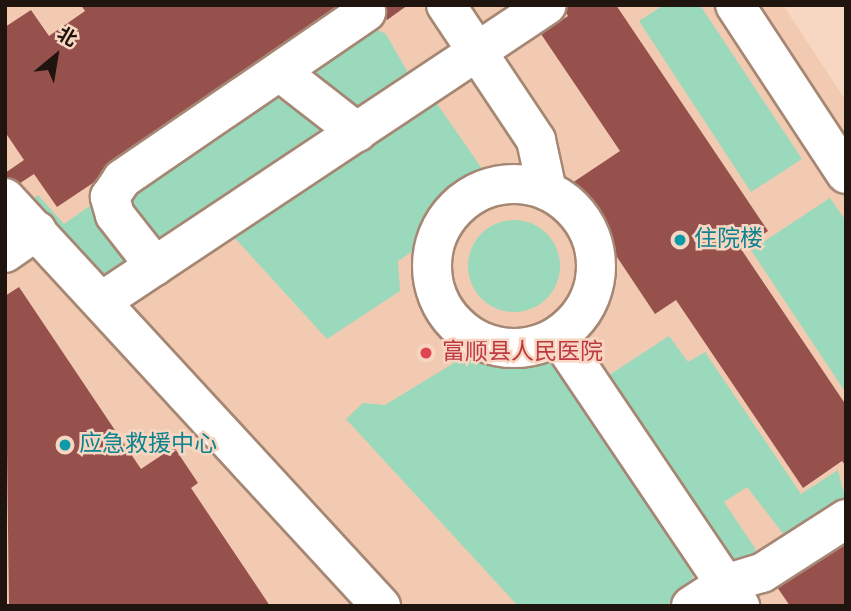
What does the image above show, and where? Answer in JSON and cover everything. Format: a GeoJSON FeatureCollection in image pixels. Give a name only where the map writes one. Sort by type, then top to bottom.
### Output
{"type":"FeatureCollection","features":[{"type":"Feature","properties":{"kind":"lane"},"geometry":{"type":"LineString","coordinates":[[446,5],[536,140],[547,191]]}},
{"type":"Feature","properties":{"kind":"lane"},"geometry":{"type":"LineString","coordinates":[[102,301],[547,5]]}},
{"type":"Feature","properties":{"kind":"lane"},"geometry":{"type":"LineString","coordinates":[[736,5],[846,174]]}},
{"type":"Feature","properties":{"kind":"lane"},"geometry":{"type":"LineString","coordinates":[[155,267],[115,215],[110,197],[122,179],[366,12]]}},
{"type":"Feature","properties":{"kind":"lane"},"geometry":{"type":"LineString","coordinates":[[280,72],[357,132]]}},
{"type":"Feature","properties":{"kind":"lane"},"geometry":{"type":"LineString","coordinates":[[511,184],[547,191],[587,228],[597,264],[590,299],[558,335],[518,348],[482,341],[442,304],[432,269],[439,233],[476,194],[511,184]]}},
{"type":"Feature","properties":{"kind":"lane"},"geometry":{"type":"LineString","coordinates":[[5,198],[381,606]]}},
{"type":"Feature","properties":{"kind":"lane"},"geometry":{"type":"LineString","coordinates":[[5,253],[37,232]]}},
{"type":"Feature","properties":{"kind":"lane"},"geometry":{"type":"LineString","coordinates":[[558,335],[732,595]]}},
{"type":"Feature","properties":{"kind":"lane"},"geometry":{"type":"LineString","coordinates":[[691,606],[732,595],[846,519]]}},
{"type":"Feature","properties":{"kind":"shaded area","name":"富顺县人民医院"},"geometry":{"type":"Polygon","coordinates":[[[5,5],[783,5],[846,101],[846,606],[5,606],[5,5]]]}},
{"type":"Feature","properties":{"kind":"green space"},"geometry":{"type":"Polygon","coordinates":[[[664,5],[700,5],[802,159],[751,192],[639,21],[664,5]]]}},
{"type":"Feature","properties":{"kind":"green space"},"geometry":{"type":"Polygon","coordinates":[[[371,27],[386,34],[411,78],[360,109],[311,80],[310,67],[371,27]]]}},
{"type":"Feature","properties":{"kind":"green space"},"geometry":{"type":"Polygon","coordinates":[[[272,95],[326,129],[162,244],[125,205],[128,189],[272,95]]]}},
{"type":"Feature","properties":{"kind":"green space"},"geometry":{"type":"Polygon","coordinates":[[[433,98],[483,170],[448,195],[419,247],[398,261],[400,291],[327,339],[232,235],[433,98]]]}},
{"type":"Feature","properties":{"kind":"green space"},"geometry":{"type":"Polygon","coordinates":[[[38,195],[64,224],[91,205],[125,251],[126,267],[107,279],[97,277],[24,205],[38,195]]]}},
{"type":"Feature","properties":{"kind":"green space"},"geometry":{"type":"Polygon","coordinates":[[[830,198],[846,221],[846,393],[751,250],[830,198]]]}},
{"type":"Feature","properties":{"kind":"green space"},"geometry":{"type":"Polygon","coordinates":[[[514,220],[532,223],[547,233],[557,248],[560,266],[557,284],[547,299],[532,309],[514,312],[496,309],[481,299],[471,284],[468,266],[471,248],[481,233],[496,223],[514,220]]]}},
{"type":"Feature","properties":{"kind":"green space"},"geometry":{"type":"Polygon","coordinates":[[[669,336],[688,362],[705,352],[801,494],[838,470],[846,501],[785,536],[747,487],[724,502],[755,548],[755,556],[734,567],[603,379],[669,336]]]}},
{"type":"Feature","properties":{"kind":"green space"},"geometry":{"type":"Polygon","coordinates":[[[467,355],[516,365],[555,359],[695,568],[690,589],[665,606],[518,606],[346,419],[363,403],[385,405],[467,355]]]}},
{"type":"Feature","properties":{"kind":"building"},"geometry":{"type":"Polygon","coordinates":[[[81,5],[360,5],[57,207],[34,174],[5,193],[5,173],[24,160],[5,132],[5,27],[31,10],[49,36],[85,11],[81,5]]]}},
{"type":"Feature","properties":{"kind":"building"},"geometry":{"type":"Polygon","coordinates":[[[377,5],[408,5],[387,20],[377,5]]]}},
{"type":"Feature","properties":{"kind":"building","name":"住院楼"},"geometry":{"type":"Polygon","coordinates":[[[561,5],[616,5],[768,231],[741,249],[846,405],[846,466],[842,461],[803,488],[676,300],[655,314],[569,185],[620,151],[541,34],[568,16],[561,5]]]}},
{"type":"Feature","properties":{"kind":"building","name":"应急救援中心"},"geometry":{"type":"Polygon","coordinates":[[[19,287],[141,469],[174,447],[198,483],[191,488],[270,606],[9,606],[5,296],[19,287]]]}},
{"type":"Feature","properties":{"kind":"building"},"geometry":{"type":"Polygon","coordinates":[[[846,538],[846,606],[790,606],[775,584],[846,538]]]}},
{"type":"Feature","properties":{"kind":"place","name":"住院楼"},"geometry":{"type":"Point","coordinates":[680,240]}},
{"type":"Feature","properties":{"kind":"place","name":"富顺县人民医院"},"geometry":{"type":"Point","coordinates":[426,353]}},
{"type":"Feature","properties":{"kind":"place","name":"应急救援中心"},"geometry":{"type":"Point","coordinates":[65,445]}}]}
